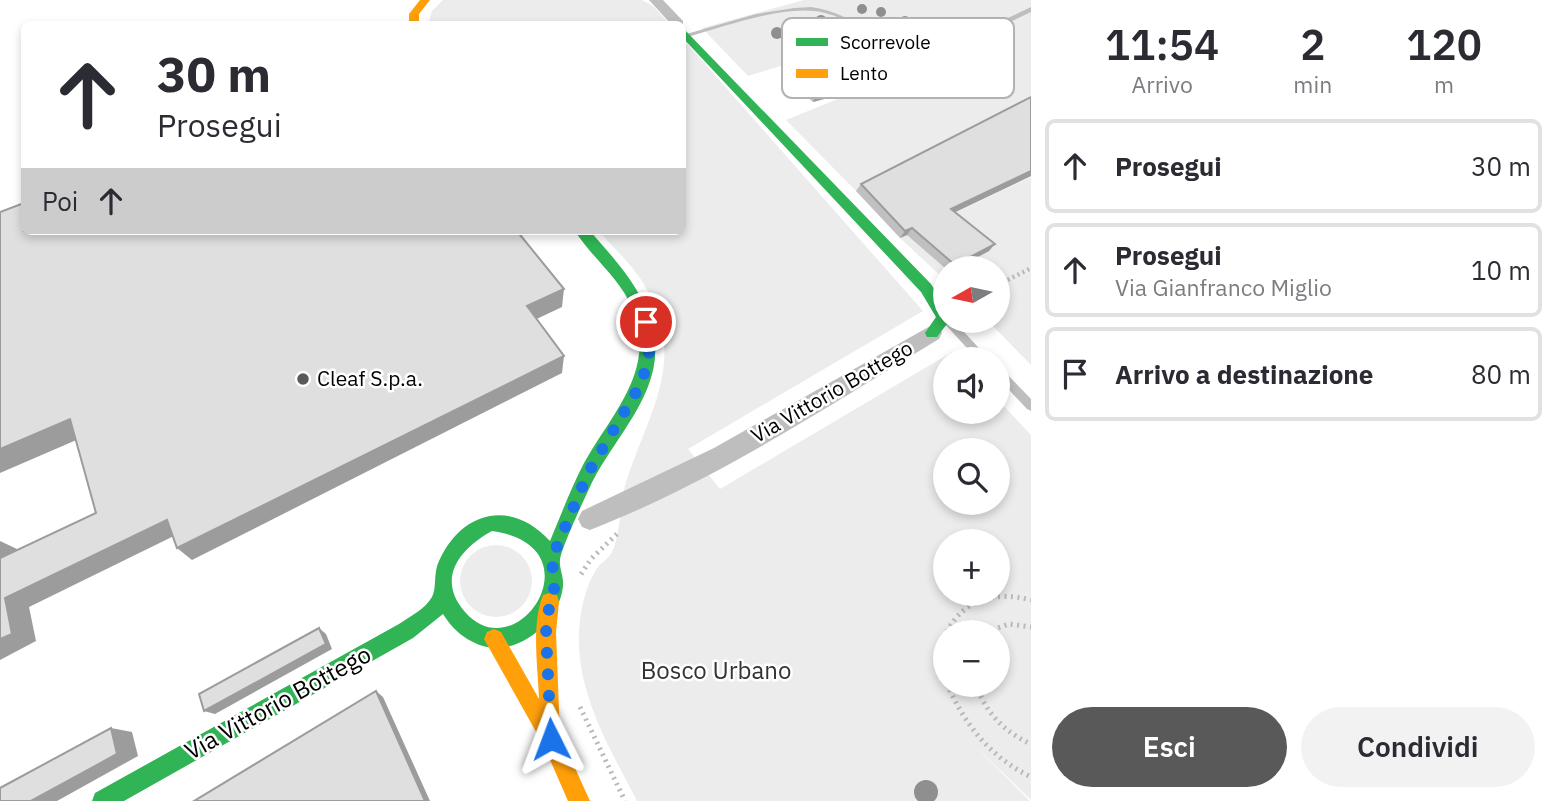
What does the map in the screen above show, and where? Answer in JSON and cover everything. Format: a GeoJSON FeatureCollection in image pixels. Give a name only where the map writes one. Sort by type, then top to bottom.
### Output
{"type":"FeatureCollection","features":[{"type":"Feature","properties":{"kind":"street"},"geometry":{"type":"LineString","coordinates":[[414,21],[414,14],[425,0]]}},
{"type":"Feature","properties":{"kind":"street"},"geometry":{"type":"LineString","coordinates":[[656,0],[674,21]]}},
{"type":"Feature","properties":{"kind":"street"},"geometry":{"type":"LineString","coordinates":[[686,34],[933,297]]}},
{"type":"Feature","properties":{"kind":"street"},"geometry":{"type":"LineString","coordinates":[[494,639],[529,626],[542,617],[554,589],[552,558],[588,473],[642,382],[649,342],[646,322],[633,292],[585,235]]}},
{"type":"Feature","properties":{"kind":"street","name":"Via Vittorio Bottego"},"geometry":{"type":"LineString","coordinates":[[590,519],[633,501],[779,425],[933,328]]}},
{"type":"Feature","properties":{"kind":"street"},"geometry":{"type":"LineString","coordinates":[[559,501],[588,473]]}},
{"type":"Feature","properties":{"kind":"street"},"geometry":{"type":"LineString","coordinates":[[552,558],[541,540],[524,522],[490,522],[474,528],[460,538],[449,552],[444,568],[444,595],[454,615],[464,625],[494,639],[551,739],[579,801]]}},
{"type":"Feature","properties":{"kind":"street","name":"Via Vittorio Bottego"},"geometry":{"type":"LineString","coordinates":[[103,801],[406,631],[434,611],[444,595]]}},
{"type":"Feature","properties":{"kind":"street"},"geometry":{"type":"LineString","coordinates":[[550,601],[546,632],[551,739]]}},
{"type":"Feature","properties":{"kind":"lane"},"geometry":{"type":"LineString","coordinates":[[686,29],[821,9],[840,18]]}},
{"type":"Feature","properties":{"kind":"lane"},"geometry":{"type":"LineString","coordinates":[[1012,18],[1031,9]]}},
{"type":"Feature","properties":{"kind":"lane"},"geometry":{"type":"LineString","coordinates":[[954,333],[970,347]]}},
{"type":"Feature","properties":{"kind":"lane"},"geometry":{"type":"LineString","coordinates":[[1010,384],[1031,406]]}},
{"type":"Feature","properties":{"kind":"path"},"geometry":{"type":"LineString","coordinates":[[1010,279],[1031,268]]}},
{"type":"Feature","properties":{"kind":"path"},"geometry":{"type":"LineString","coordinates":[[579,579],[591,559],[630,523]]}},
{"type":"Feature","properties":{"kind":"path"},"geometry":{"type":"LineString","coordinates":[[952,620],[963,607],[981,598],[1001,595],[1031,600]]}},
{"type":"Feature","properties":{"kind":"path"},"geometry":{"type":"LineString","coordinates":[[1010,624],[1031,627]]}},
{"type":"Feature","properties":{"kind":"path"},"geometry":{"type":"LineString","coordinates":[[575,695],[625,801]]}},
{"type":"Feature","properties":{"kind":"path"},"geometry":{"type":"LineString","coordinates":[[953,697],[975,735],[997,756],[1031,777]]}},
{"type":"Feature","properties":{"kind":"path"},"geometry":{"type":"LineString","coordinates":[[980,697],[995,720],[1020,740],[1031,744]]}},
{"type":"Feature","properties":{"kind":"green space"},"geometry":{"type":"Polygon","coordinates":[[[443,0],[642,0],[653,6],[667,21],[429,21],[432,11],[443,0]]]}},
{"type":"Feature","properties":{"kind":"green space"},"geometry":{"type":"Polygon","coordinates":[[[804,0],[1031,0],[1031,97],[856,191],[786,120],[840,98],[1014,98],[1014,18],[782,18],[782,66],[748,76],[702,28],[804,0]]]}},
{"type":"Feature","properties":{"kind":"green space","name":"Bosco Urbano"},"geometry":{"type":"Polygon","coordinates":[[[686,42],[923,311],[688,449],[720,489],[933,363],[933,424],[1010,424],[1010,413],[1031,435],[1031,800],[970,741],[1030,801],[637,801],[591,706],[581,665],[579,635],[589,584],[615,545],[627,479],[660,384],[664,338],[658,314],[641,280],[603,235],[686,235],[686,42]]]}},
{"type":"Feature","properties":{"kind":"green space"},"geometry":{"type":"Polygon","coordinates":[[[1031,177],[1031,365],[1000,333],[1010,333],[1010,256],[933,256],[933,269],[900,238],[1031,177]]]}},
{"type":"Feature","properties":{"kind":"green space"},"geometry":{"type":"Polygon","coordinates":[[[489,545],[503,545],[522,555],[532,574],[532,588],[522,607],[503,617],[489,617],[470,607],[460,588],[460,574],[470,555],[489,545]]]}},
{"type":"Feature","properties":{"kind":"building"},"geometry":{"type":"Polygon","coordinates":[[[1031,97],[1031,171],[951,209],[995,244],[972,256],[945,256],[912,228],[905,231],[861,184],[1031,97]]]}},
{"type":"Feature","properties":{"kind":"building"},"geometry":{"type":"Polygon","coordinates":[[[21,204],[21,235],[520,235],[564,289],[527,306],[564,356],[177,548],[167,520],[5,598],[12,634],[0,639],[0,558],[96,513],[70,419],[0,449],[0,212],[21,204]]]}},
{"type":"Feature","properties":{"kind":"building"},"geometry":{"type":"Polygon","coordinates":[[[319,628],[326,644],[204,711],[199,694],[319,628]]]}},
{"type":"Feature","properties":{"kind":"building"},"geometry":{"type":"Polygon","coordinates":[[[376,691],[425,801],[194,801],[376,691]]]}},
{"type":"Feature","properties":{"kind":"building"},"geometry":{"type":"Polygon","coordinates":[[[111,728],[117,754],[31,801],[0,801],[0,788],[111,728]]]}},
{"type":"Feature","properties":{"kind":"traffic: fast"},"geometry":{"type":"LineString","coordinates":[[686,34],[926,288],[944,317],[932,333]]}},
{"type":"Feature","properties":{"kind":"traffic: fast"},"geometry":{"type":"LineString","coordinates":[[552,558],[584,480],[635,396],[645,370],[648,347],[646,326],[628,287],[585,235]]}},
{"type":"Feature","properties":{"kind":"traffic: fast"},"geometry":{"type":"LineString","coordinates":[[490,522],[514,526],[533,536],[547,550],[554,568],[554,588],[548,606],[534,623],[513,635],[499,638],[480,635],[463,624],[451,610],[444,595],[442,580],[452,553],[462,541],[490,522]]}},
{"type":"Feature","properties":{"kind":"traffic: fast"},"geometry":{"type":"LineString","coordinates":[[103,801],[406,631],[434,611],[444,595]]}},
{"type":"Feature","properties":{"kind":"traffic: slow"},"geometry":{"type":"LineString","coordinates":[[414,21],[414,14],[425,0]]}},
{"type":"Feature","properties":{"kind":"traffic: slow"},"geometry":{"type":"LineString","coordinates":[[550,602],[546,632],[551,732]]}},
{"type":"Feature","properties":{"kind":"traffic: slow"},"geometry":{"type":"LineString","coordinates":[[494,639],[551,739],[579,801]]}},
{"type":"Feature","properties":{"kind":"place","name":"Cleaf S.p.a."},"geometry":{"type":"Point","coordinates":[303,379]}},
{"type":"Feature","properties":{"kind":"route"},"geometry":{"type":"LineString","coordinates":[[551,739],[546,632],[554,589],[552,558],[588,473],[642,382],[649,353],[646,322]]}}]}
